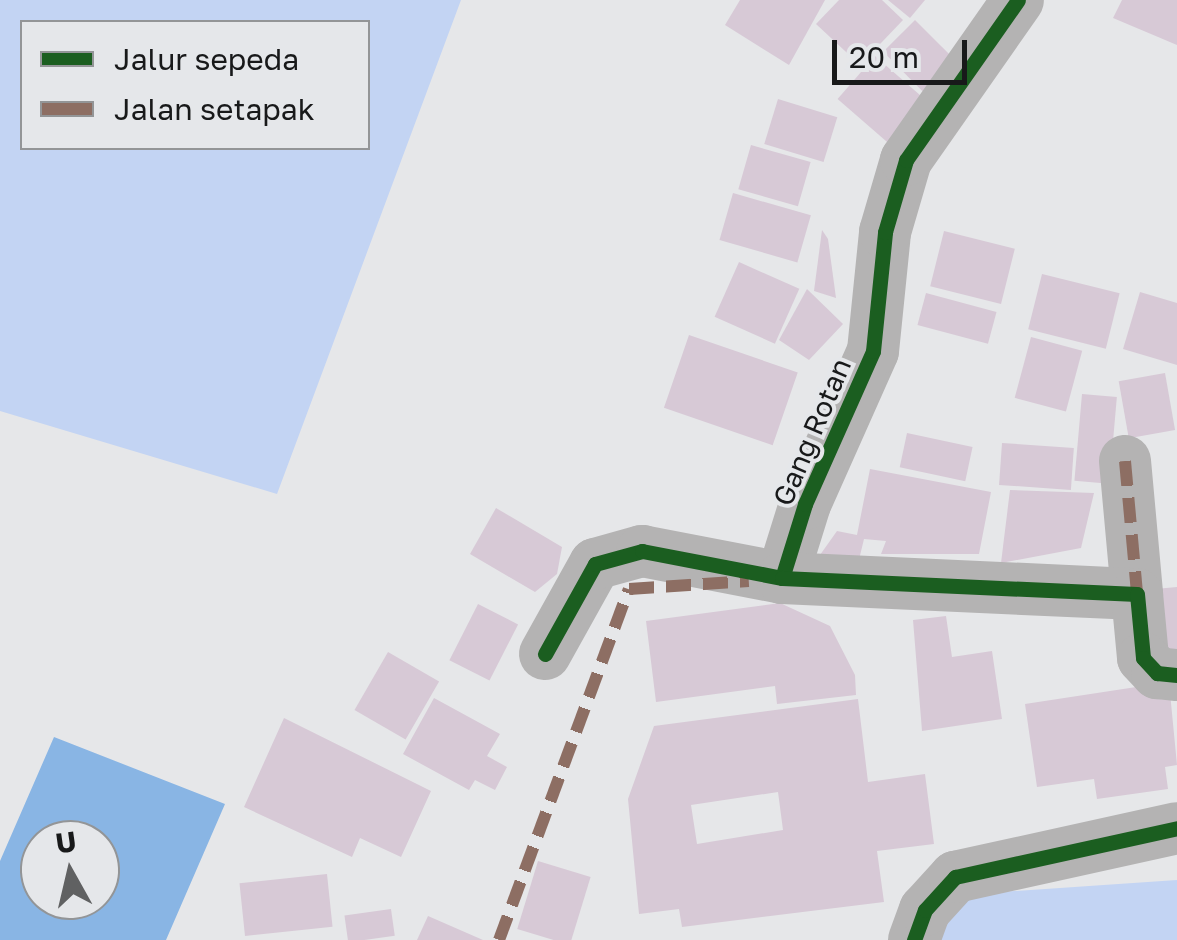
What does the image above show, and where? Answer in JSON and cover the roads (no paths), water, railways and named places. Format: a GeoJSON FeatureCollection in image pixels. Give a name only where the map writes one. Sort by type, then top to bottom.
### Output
{"type":"FeatureCollection","features":[{"type":"Feature","properties":{"kind":"street","name":"Gang Rotan"},"geometry":{"type":"LineString","coordinates":[[782,578],[805,504],[873,351],[884,232],[906,160],[1018,0]]}},
{"type":"Feature","properties":{"kind":"street"},"geometry":{"type":"LineString","coordinates":[[1125,462],[1143,658],[1157,673],[1177,675]]}},
{"type":"Feature","properties":{"kind":"street"},"geometry":{"type":"LineString","coordinates":[[545,654],[595,564],[615,555],[642,551],[782,578],[1138,594]]}},
{"type":"Feature","properties":{"kind":"street"},"geometry":{"type":"LineString","coordinates":[[914,940],[925,910],[955,877],[1177,828]]}}]}
